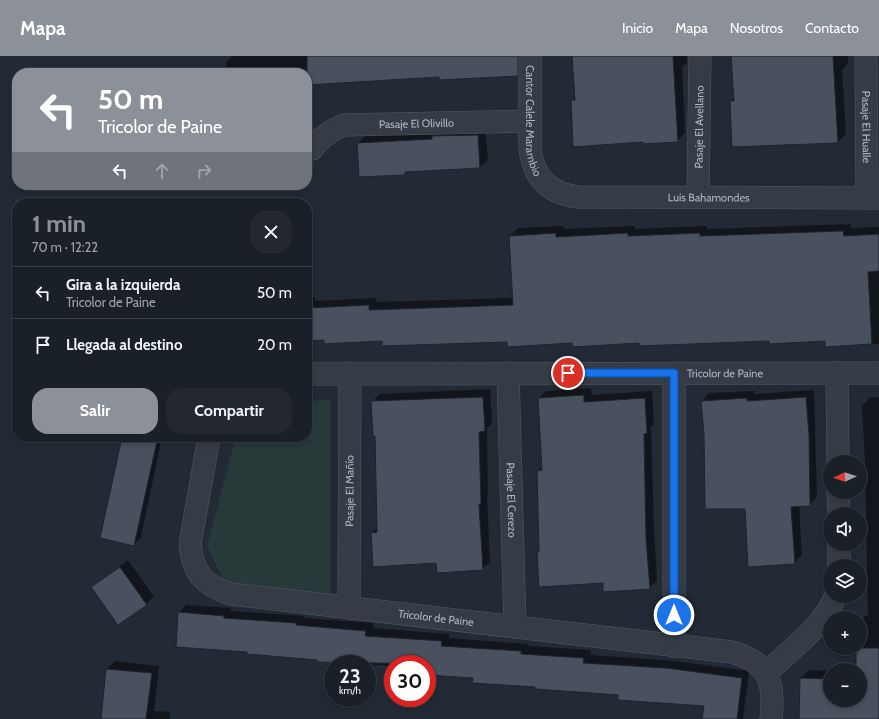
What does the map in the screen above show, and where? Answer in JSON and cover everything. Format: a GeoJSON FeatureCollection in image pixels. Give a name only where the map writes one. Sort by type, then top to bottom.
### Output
{"type":"FeatureCollection","features":[{"type":"Feature","properties":{"kind":"street","name":"Cantor Calele Marambio"},"geometry":{"type":"LineString","coordinates":[[530,56],[530,120],[532,162],[536,173],[543,182]]}},
{"type":"Feature","properties":{"kind":"street","name":"Pasaje El Avellano"},"geometry":{"type":"LineString","coordinates":[[698,197],[700,56]]}},
{"type":"Feature","properties":{"kind":"street","name":"Pasaje El Hualle"},"geometry":{"type":"LineString","coordinates":[[866,56],[873,198]]}},
{"type":"Feature","properties":{"kind":"street","name":"Pasaje El Olivillo"},"geometry":{"type":"LineString","coordinates":[[312,149],[320,138],[331,130],[344,125],[530,120]]}},
{"type":"Feature","properties":{"kind":"street","name":"Luis Bahamondes"},"geometry":{"type":"LineString","coordinates":[[543,182],[553,190],[565,196],[578,197],[873,198]]}},
{"type":"Feature","properties":{"kind":"street","name":"Tricolor de Paine"},"geometry":{"type":"LineString","coordinates":[[312,374],[879,372]]}},
{"type":"Feature","properties":{"kind":"street","name":"Pasaje El Mañío"},"geometry":{"type":"LineString","coordinates":[[349,608],[350,373]]}},
{"type":"Feature","properties":{"kind":"street","name":"Pasaje El Cerezo"},"geometry":{"type":"LineString","coordinates":[[508,373],[515,627]]}},
{"type":"Feature","properties":{"kind":"street"},"geometry":{"type":"LineString","coordinates":[[674,373],[674,646]]}},
{"type":"Feature","properties":{"kind":"street"},"geometry":{"type":"LineString","coordinates":[[837,373],[838,455]]}},
{"type":"Feature","properties":{"kind":"street","name":"Tricolor de Paine"},"geometry":{"type":"LineString","coordinates":[[208,442],[190,544],[196,570],[205,582],[217,590],[231,594],[732,652],[742,655],[760,665],[766,673],[771,682],[773,693],[771,719]]}},
{"type":"Feature","properties":{"kind":"street"},"geometry":{"type":"LineString","coordinates":[[766,673],[824,617],[833,603]]}},
{"type":"Feature","properties":{"kind":"shaded area"},"geometry":{"type":"Polygon","coordinates":[[[330,400],[330,595],[224,581],[207,546],[235,442],[312,442],[312,401],[330,400]]]}},
{"type":"Feature","properties":{"kind":"building"},"geometry":{"type":"Polygon","coordinates":[[[307,56],[518,56],[518,76],[439,80],[439,77],[312,85],[312,68],[307,68],[307,56]]]}},
{"type":"Feature","properties":{"kind":"building"},"geometry":{"type":"Polygon","coordinates":[[[572,56],[673,56],[678,142],[643,144],[643,142],[573,147],[571,100],[575,100],[572,56]]]}},
{"type":"Feature","properties":{"kind":"building"},"geometry":{"type":"Polygon","coordinates":[[[731,56],[833,56],[838,143],[732,147],[730,101],[734,101],[731,56]]]}},
{"type":"Feature","properties":{"kind":"building"},"geometry":{"type":"Polygon","coordinates":[[[478,135],[480,168],[405,172],[405,175],[359,177],[357,143],[432,139],[432,136],[478,135]]]}},
{"type":"Feature","properties":{"kind":"building"},"geometry":{"type":"Polygon","coordinates":[[[843,231],[844,236],[879,234],[879,271],[868,272],[872,344],[825,347],[825,341],[769,344],[769,341],[639,346],[639,343],[573,347],[572,343],[507,347],[507,342],[382,346],[382,341],[324,344],[324,340],[312,341],[312,308],[369,305],[369,310],[513,305],[509,236],[556,233],[556,237],[628,233],[628,236],[700,233],[700,236],[843,231]]]}},
{"type":"Feature","properties":{"kind":"building"},"geometry":{"type":"Polygon","coordinates":[[[584,395],[584,402],[645,398],[647,433],[644,434],[646,538],[650,589],[603,592],[603,583],[539,587],[537,552],[539,552],[537,471],[542,470],[538,398],[584,395]]]}},
{"type":"Feature","properties":{"kind":"building"},"geometry":{"type":"Polygon","coordinates":[[[483,397],[485,431],[479,432],[481,504],[479,504],[483,570],[437,573],[436,563],[373,567],[371,533],[377,532],[375,436],[373,436],[371,401],[483,397]]]}},
{"type":"Feature","properties":{"kind":"building"},"geometry":{"type":"Polygon","coordinates":[[[806,397],[809,435],[810,506],[791,507],[795,564],[748,567],[745,509],[705,509],[704,435],[701,401],[747,398],[747,401],[806,397]]]}},
{"type":"Feature","properties":{"kind":"building"},"geometry":{"type":"Polygon","coordinates":[[[121,442],[157,442],[134,546],[100,538],[121,442]]]}},
{"type":"Feature","properties":{"kind":"building"},"geometry":{"type":"Polygon","coordinates":[[[120,567],[147,605],[118,625],[91,587],[120,567]]]}},
{"type":"Feature","properties":{"kind":"building"},"geometry":{"type":"Polygon","coordinates":[[[178,612],[224,616],[224,618],[296,623],[296,625],[366,631],[365,636],[442,641],[441,646],[521,651],[521,654],[584,658],[583,663],[666,668],[742,678],[737,719],[702,719],[704,706],[618,700],[618,695],[472,683],[473,678],[436,676],[436,655],[384,655],[384,663],[376,663],[376,655],[324,655],[324,662],[317,662],[317,660],[247,654],[247,652],[176,647],[178,612]]]}},
{"type":"Feature","properties":{"kind":"building"},"geometry":{"type":"Polygon","coordinates":[[[867,648],[879,648],[879,719],[799,719],[800,678],[823,679],[823,707],[867,707],[867,663],[856,663],[856,655],[867,655],[867,648]]]}},
{"type":"Feature","properties":{"kind":"building"},"geometry":{"type":"Polygon","coordinates":[[[106,669],[152,673],[146,719],[101,719],[106,669]]]}},
{"type":"Feature","properties":{"kind":"route"},"geometry":{"type":"LineString","coordinates":[[568,373],[674,373],[674,615]]}}]}
